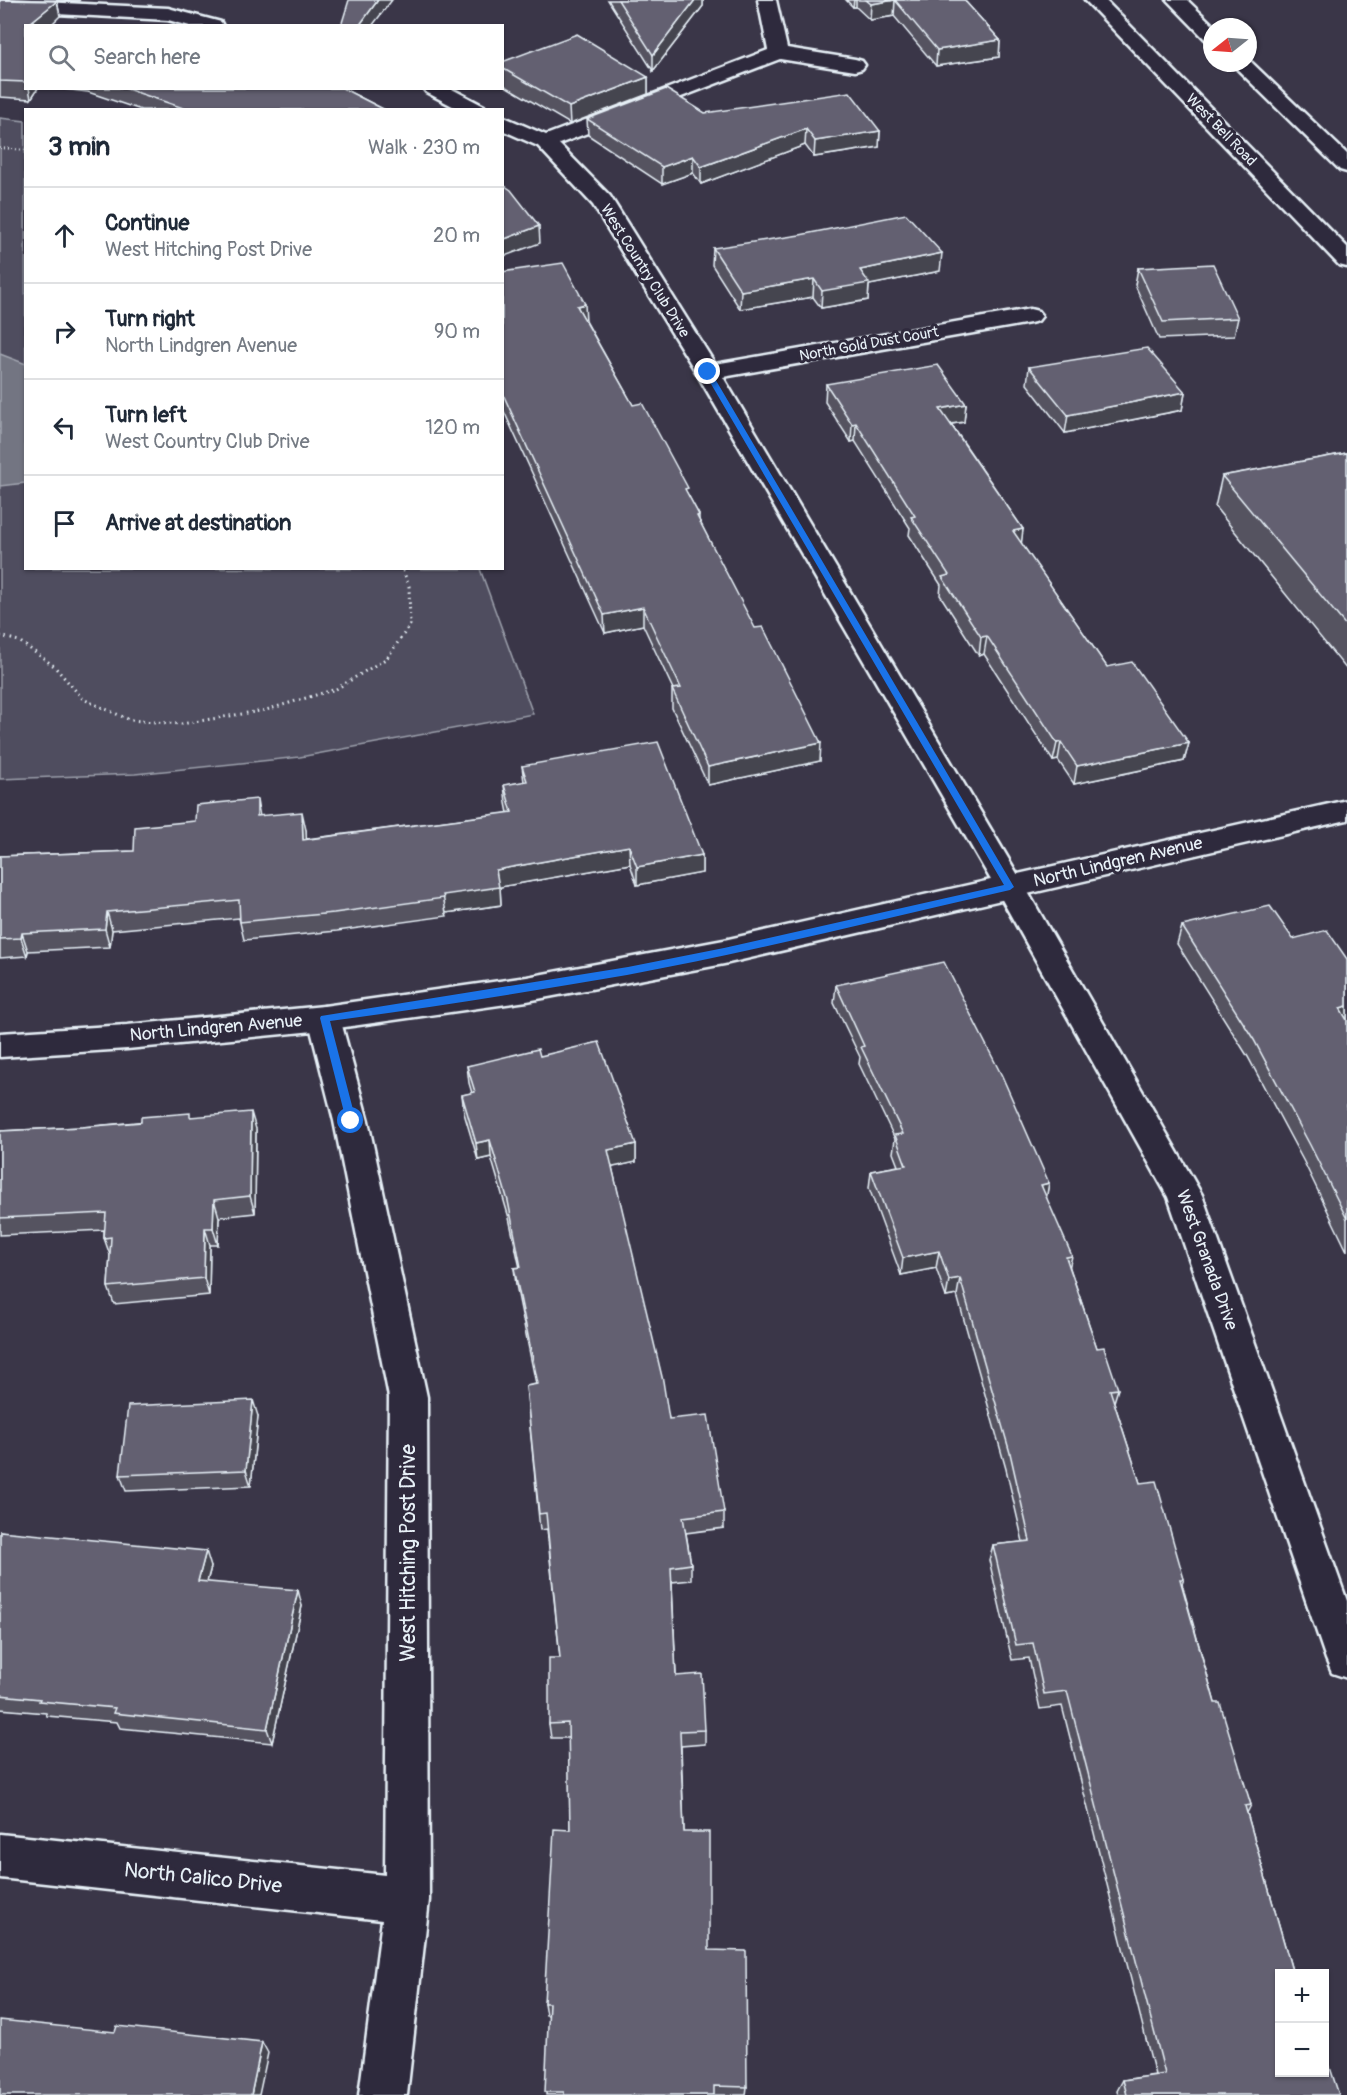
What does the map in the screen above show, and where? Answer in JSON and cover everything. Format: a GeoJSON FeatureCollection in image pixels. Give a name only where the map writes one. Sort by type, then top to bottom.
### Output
{"type":"FeatureCollection","features":[{"type":"Feature","properties":{"kind":"street"},"geometry":{"type":"LineString","coordinates":[[767,0],[778,53]]}},
{"type":"Feature","properties":{"kind":"street","name":"West Bell Road"},"geometry":{"type":"LineString","coordinates":[[1094,0],[1347,260]]}},
{"type":"Feature","properties":{"kind":"street"},"geometry":{"type":"LineString","coordinates":[[1176,0],[1203,26]]}},
{"type":"Feature","properties":{"kind":"street"},"geometry":{"type":"LineString","coordinates":[[0,5],[174,7],[210,24]]}},
{"type":"Feature","properties":{"kind":"street"},"geometry":{"type":"LineString","coordinates":[[545,142],[778,53],[855,65]]}},
{"type":"Feature","properties":{"kind":"street"},"geometry":{"type":"LineString","coordinates":[[1250,72],[1347,166]]}},
{"type":"Feature","properties":{"kind":"street"},"geometry":{"type":"LineString","coordinates":[[437,90],[473,108]]}},
{"type":"Feature","properties":{"kind":"street","name":"West Country Club Drive"},"geometry":{"type":"LineString","coordinates":[[504,123],[545,142],[602,201],[708,372],[1010,887]]}},
{"type":"Feature","properties":{"kind":"street","name":"North Gold Dust Court"},"geometry":{"type":"LineString","coordinates":[[708,372],[1030,316]]}},
{"type":"Feature","properties":{"kind":"street","name":"North Lindgren Avenue"},"geometry":{"type":"LineString","coordinates":[[0,1045],[127,1037],[324,1018],[429,1004],[628,971],[724,952],[1347,810]]}},
{"type":"Feature","properties":{"kind":"street","name":"West Granada Drive"},"geometry":{"type":"LineString","coordinates":[[1010,887],[1185,1195],[1347,1659]]}},
{"type":"Feature","properties":{"kind":"street","name":"West Hitching Post Drive"},"geometry":{"type":"LineString","coordinates":[[324,1018],[351,1121],[408,1397],[407,1900],[383,2095]]}},
{"type":"Feature","properties":{"kind":"street","name":"North Calico Drive"},"geometry":{"type":"LineString","coordinates":[[0,1856],[407,1900]]}},
{"type":"Feature","properties":{"kind":"path"},"geometry":{"type":"LineString","coordinates":[[0,148],[24,150]]}},
{"type":"Feature","properties":{"kind":"path"},"geometry":{"type":"LineString","coordinates":[[0,636],[19,641],[54,666],[83,699],[130,720],[181,724],[266,710],[336,689],[387,658],[410,625],[409,586],[403,570]]}},
{"type":"Feature","properties":{"kind":"shaded area"},"geometry":{"type":"Polygon","coordinates":[[[0,118],[24,121],[24,570],[480,570],[533,714],[300,757],[135,774],[0,779],[0,118]]]}},
{"type":"Feature","properties":{"kind":"water"},"geometry":{"type":"Polygon","coordinates":[[[0,354],[24,363],[24,483],[0,486],[0,354]]]}},
{"type":"Feature","properties":{"kind":"building"},"geometry":{"type":"Polygon","coordinates":[[[0,0],[57,1],[30,23],[38,24],[24,24],[24,82],[0,81],[0,0]]]}},
{"type":"Feature","properties":{"kind":"building"},"geometry":{"type":"Polygon","coordinates":[[[349,0],[378,0],[360,24],[342,24],[349,0]]]}},
{"type":"Feature","properties":{"kind":"building"},"geometry":{"type":"Polygon","coordinates":[[[618,0],[695,0],[653,55],[618,0]]]}},
{"type":"Feature","properties":{"kind":"building"},"geometry":{"type":"Polygon","coordinates":[[[866,0],[895,0],[871,4],[866,0]]]}},
{"type":"Feature","properties":{"kind":"building"},"geometry":{"type":"Polygon","coordinates":[[[895,0],[964,0],[1000,40],[937,50],[895,0]]]}},
{"type":"Feature","properties":{"kind":"building"},"geometry":{"type":"Polygon","coordinates":[[[577,34],[648,77],[569,107],[504,69],[504,61],[577,34]]]}},
{"type":"Feature","properties":{"kind":"building"},"geometry":{"type":"Polygon","coordinates":[[[666,89],[705,113],[850,92],[880,131],[815,141],[806,129],[701,167],[693,156],[662,167],[587,119],[666,89]]]}},
{"type":"Feature","properties":{"kind":"building"},"geometry":{"type":"Polygon","coordinates":[[[130,90],[346,90],[381,108],[183,108],[130,90]]]}},
{"type":"Feature","properties":{"kind":"building"},"geometry":{"type":"Polygon","coordinates":[[[504,185],[511,190],[539,226],[504,239],[504,185]]]}},
{"type":"Feature","properties":{"kind":"building"},"geometry":{"type":"Polygon","coordinates":[[[906,214],[942,253],[860,270],[869,283],[822,291],[814,279],[741,291],[713,248],[800,235],[906,214]]]}},
{"type":"Feature","properties":{"kind":"building"},"geometry":{"type":"Polygon","coordinates":[[[563,263],[585,304],[577,306],[633,405],[642,403],[688,488],[685,489],[699,515],[697,516],[755,628],[763,627],[821,743],[708,767],[672,689],[681,688],[643,607],[604,615],[504,396],[504,272],[563,263]]]}},
{"type":"Feature","properties":{"kind":"building"},"geometry":{"type":"Polygon","coordinates":[[[1213,264],[1238,318],[1163,322],[1138,268],[1213,264]]]}},
{"type":"Feature","properties":{"kind":"building"},"geometry":{"type":"Polygon","coordinates":[[[1147,348],[1185,392],[1068,415],[1029,367],[1147,348]]]}},
{"type":"Feature","properties":{"kind":"building"},"geometry":{"type":"Polygon","coordinates":[[[938,365],[966,404],[940,409],[1023,529],[1013,531],[1107,667],[1132,662],[1189,743],[1077,766],[1061,742],[1057,743],[987,636],[981,637],[942,577],[949,575],[911,517],[915,516],[856,423],[852,424],[826,384],[938,365]]]}},
{"type":"Feature","properties":{"kind":"building"},"geometry":{"type":"Polygon","coordinates":[[[1347,453],[1347,627],[1222,476],[1347,453]]]}},
{"type":"Feature","properties":{"kind":"building"},"geometry":{"type":"Polygon","coordinates":[[[658,742],[702,855],[637,867],[629,846],[496,870],[499,887],[443,895],[444,898],[334,913],[240,922],[239,900],[107,912],[105,929],[22,933],[21,938],[0,939],[0,856],[134,851],[135,827],[195,821],[196,805],[257,799],[257,816],[302,812],[303,840],[512,812],[504,785],[527,781],[522,766],[658,742]]]}},
{"type":"Feature","properties":{"kind":"building"},"geometry":{"type":"Polygon","coordinates":[[[1270,906],[1293,939],[1327,930],[1347,959],[1347,1006],[1340,1008],[1347,1020],[1347,1219],[1254,1040],[1182,926],[1270,906]]]}},
{"type":"Feature","properties":{"kind":"building"},"geometry":{"type":"Polygon","coordinates":[[[944,962],[1002,1076],[1049,1183],[1041,1185],[1072,1256],[1066,1257],[1097,1348],[1104,1347],[1118,1389],[1110,1390],[1140,1483],[1156,1481],[1184,1579],[1180,1579],[1215,1703],[1220,1703],[1251,1805],[1245,1806],[1292,1969],[1275,1969],[1275,2077],[1329,2077],[1329,2064],[1339,2095],[1127,2095],[1123,2080],[1165,2074],[1067,1691],[1044,1694],[1033,1643],[1016,1645],[993,1545],[1030,1541],[1010,1453],[960,1278],[949,1280],[939,1251],[903,1258],[871,1171],[906,1165],[895,1135],[903,1134],[861,1047],[864,1046],[836,985],[944,962]]]}},
{"type":"Feature","properties":{"kind":"building"},"geometry":{"type":"Polygon","coordinates":[[[599,1042],[636,1144],[608,1150],[663,1381],[669,1419],[708,1415],[724,1512],[683,1517],[691,1564],[671,1567],[676,1676],[702,1674],[705,1730],[680,1731],[684,1832],[709,1832],[709,1950],[746,1951],[747,2087],[714,2086],[714,2095],[564,2095],[564,2092],[545,2092],[549,2003],[544,2003],[554,1829],[570,1830],[568,1723],[549,1724],[549,1658],[560,1658],[546,1513],[539,1514],[526,1386],[538,1384],[514,1268],[521,1267],[508,1201],[490,1140],[476,1143],[462,1095],[475,1092],[467,1066],[538,1049],[540,1056],[599,1042]]]}},
{"type":"Feature","properties":{"kind":"building"},"geometry":{"type":"Polygon","coordinates":[[[251,1112],[250,1196],[214,1200],[213,1228],[205,1228],[204,1278],[108,1287],[111,1237],[104,1238],[106,1213],[0,1218],[0,1131],[141,1122],[141,1117],[190,1113],[190,1117],[251,1112]]]}},
{"type":"Feature","properties":{"kind":"building"},"geometry":{"type":"Polygon","coordinates":[[[253,1400],[246,1470],[120,1475],[128,1406],[253,1400]]]}},
{"type":"Feature","properties":{"kind":"building"},"geometry":{"type":"Polygon","coordinates":[[[0,1531],[206,1551],[198,1581],[298,1590],[267,1729],[113,1713],[115,1708],[0,1695],[0,1531]]]}},
{"type":"Feature","properties":{"kind":"building"},"geometry":{"type":"Polygon","coordinates":[[[0,2020],[115,2032],[117,2026],[262,2042],[251,2095],[0,2095],[0,2020]]]}},
{"type":"Feature","properties":{"kind":"route"},"geometry":{"type":"LineString","coordinates":[[351,1121],[324,1018],[527,989],[628,971],[724,952],[1010,887],[708,372]]}}]}
